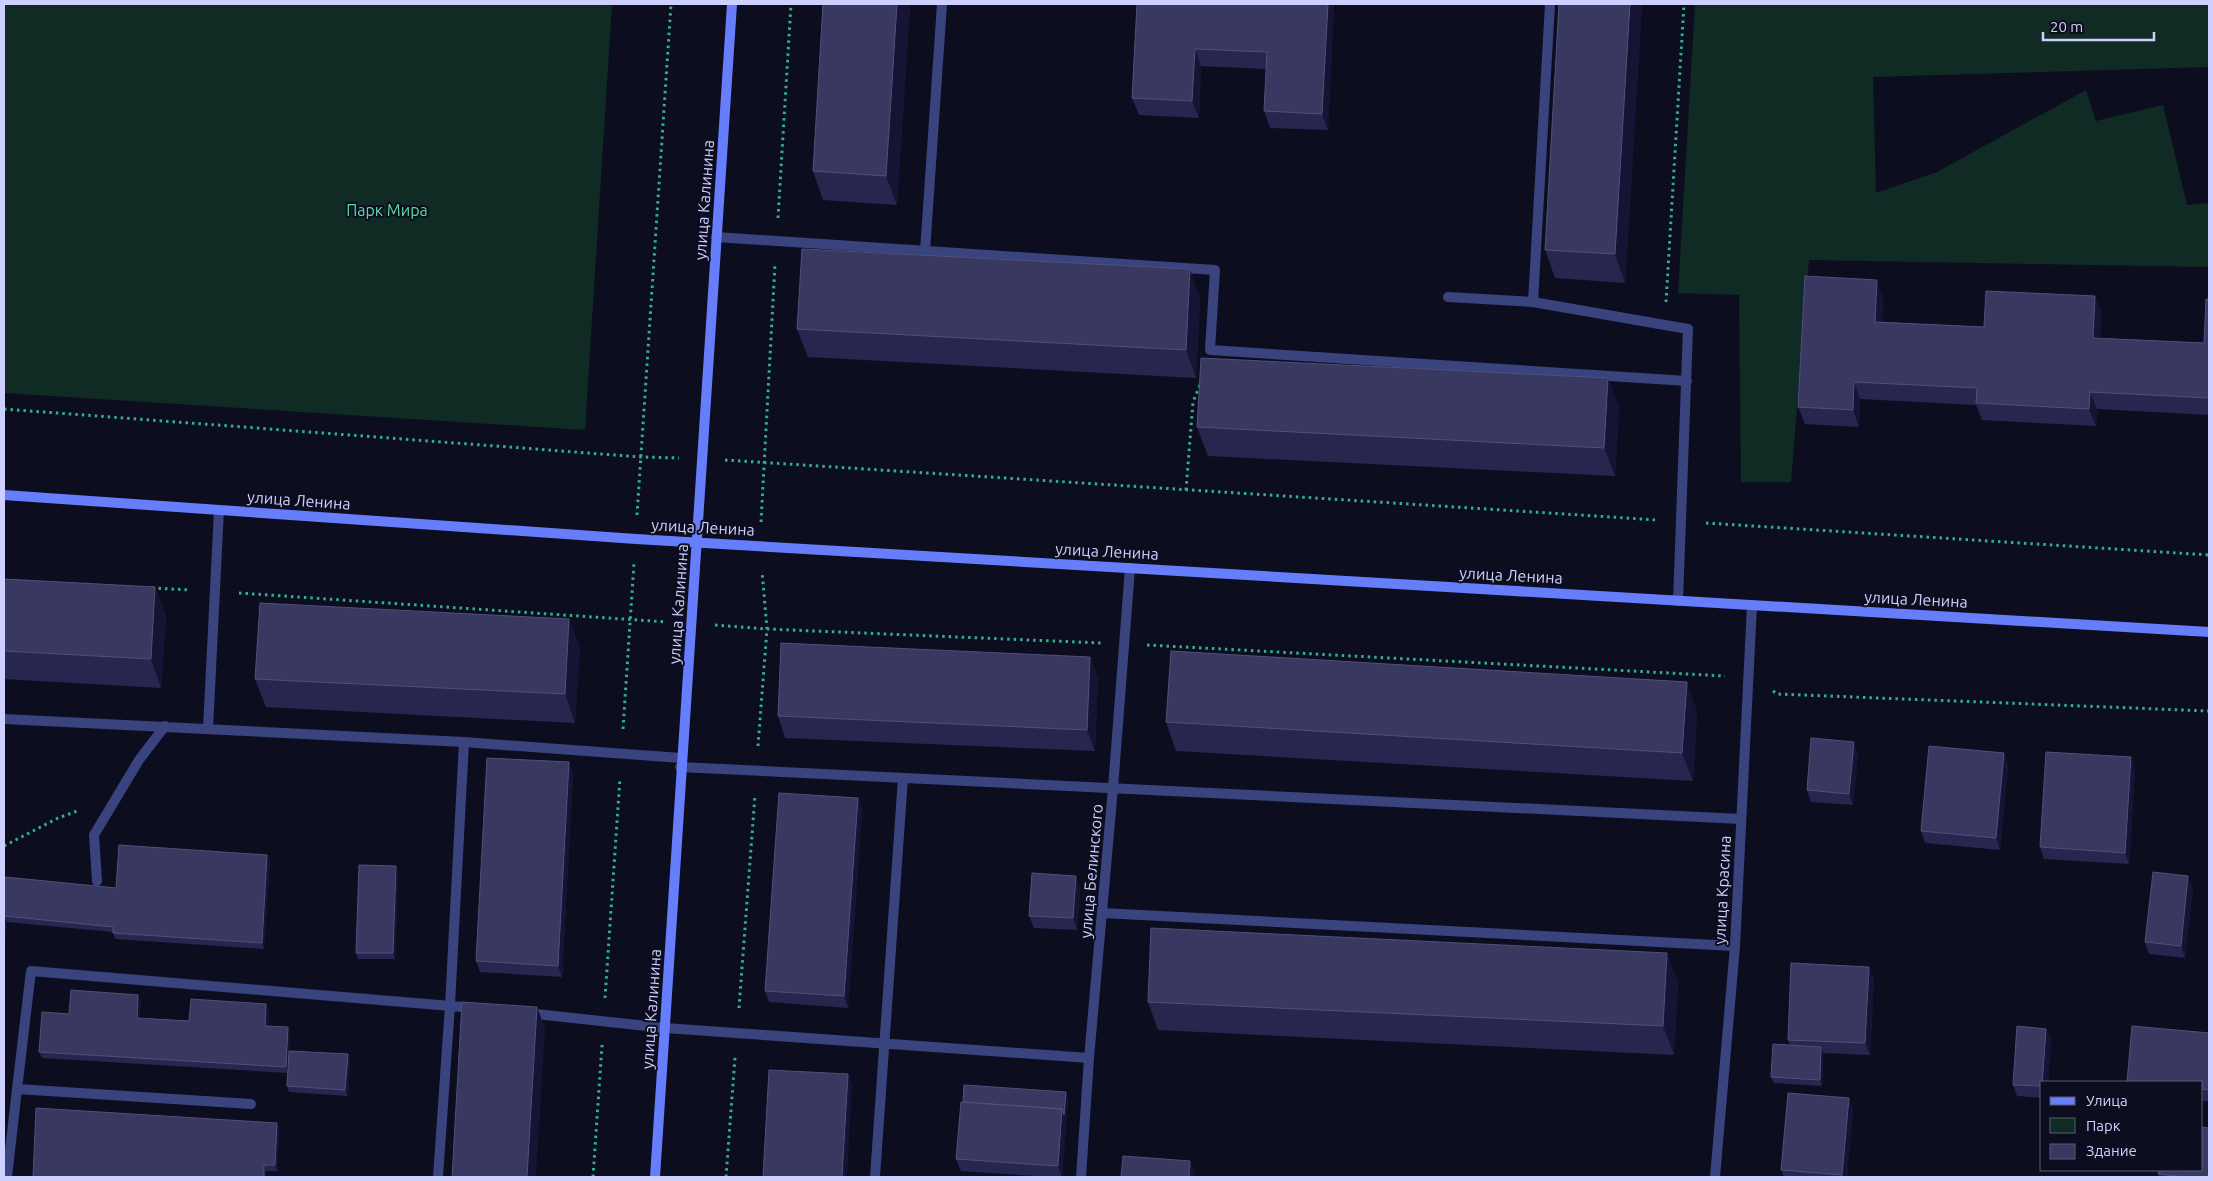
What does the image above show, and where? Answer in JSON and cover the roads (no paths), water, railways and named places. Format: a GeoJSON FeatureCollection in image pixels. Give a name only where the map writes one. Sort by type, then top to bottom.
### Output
{"type":"FeatureCollection","features":[{"type":"Feature","properties":{"kind":"main road","name":"улица Калинина"},"geometry":{"type":"LineString","coordinates":[[655,1177],[732,4]]}},
{"type":"Feature","properties":{"kind":"main road","name":"улица Ленина"},"geometry":{"type":"LineString","coordinates":[[4,495],[636,539],[2209,632]]}},
{"type":"Feature","properties":{"kind":"street"},"geometry":{"type":"LineString","coordinates":[[925,251],[942,4]]}},
{"type":"Feature","properties":{"kind":"street"},"geometry":{"type":"LineString","coordinates":[[1533,302],[1550,4]]}},
{"type":"Feature","properties":{"kind":"street"},"geometry":{"type":"LineString","coordinates":[[716,238],[1215,270],[1210,350],[1687,381]]}},
{"type":"Feature","properties":{"kind":"street"},"geometry":{"type":"LineString","coordinates":[[1448,297],[1533,302],[1688,329],[1678,601]]}},
{"type":"Feature","properties":{"kind":"street"},"geometry":{"type":"LineString","coordinates":[[208,729],[219,510]]}},
{"type":"Feature","properties":{"kind":"street","name":"улица Белинского"},"geometry":{"type":"LineString","coordinates":[[1081,1177],[1089,1058],[1130,568]]}},
{"type":"Feature","properties":{"kind":"street","name":"улица Красина"},"geometry":{"type":"LineString","coordinates":[[1715,1177],[1734,946],[1752,605]]}},
{"type":"Feature","properties":{"kind":"street"},"geometry":{"type":"LineString","coordinates":[[4,719],[464,742],[622,754],[757,772],[1741,818]]}},
{"type":"Feature","properties":{"kind":"street"},"geometry":{"type":"LineString","coordinates":[[97,881],[94,835],[139,760],[165,726]]}},
{"type":"Feature","properties":{"kind":"street"},"geometry":{"type":"LineString","coordinates":[[438,1177],[450,1005],[464,742]]}},
{"type":"Feature","properties":{"kind":"street"},"geometry":{"type":"LineString","coordinates":[[875,1177],[904,778]]}},
{"type":"Feature","properties":{"kind":"street"},"geometry":{"type":"LineString","coordinates":[[1102,913],[1734,946]]}},
{"type":"Feature","properties":{"kind":"street"},"geometry":{"type":"LineString","coordinates":[[7,1177],[31,970],[489,1009]]}},
{"type":"Feature","properties":{"kind":"street"},"geometry":{"type":"LineString","coordinates":[[518,1012],[665,1028],[1089,1058]]}},
{"type":"Feature","properties":{"kind":"street"},"geometry":{"type":"LineString","coordinates":[[17,1089],[251,1104]]}},
{"type":"Feature","properties":{"kind":"park label","name":"Парк Мира"},"geometry":{"type":"Point","coordinates":[387,210]}}]}
